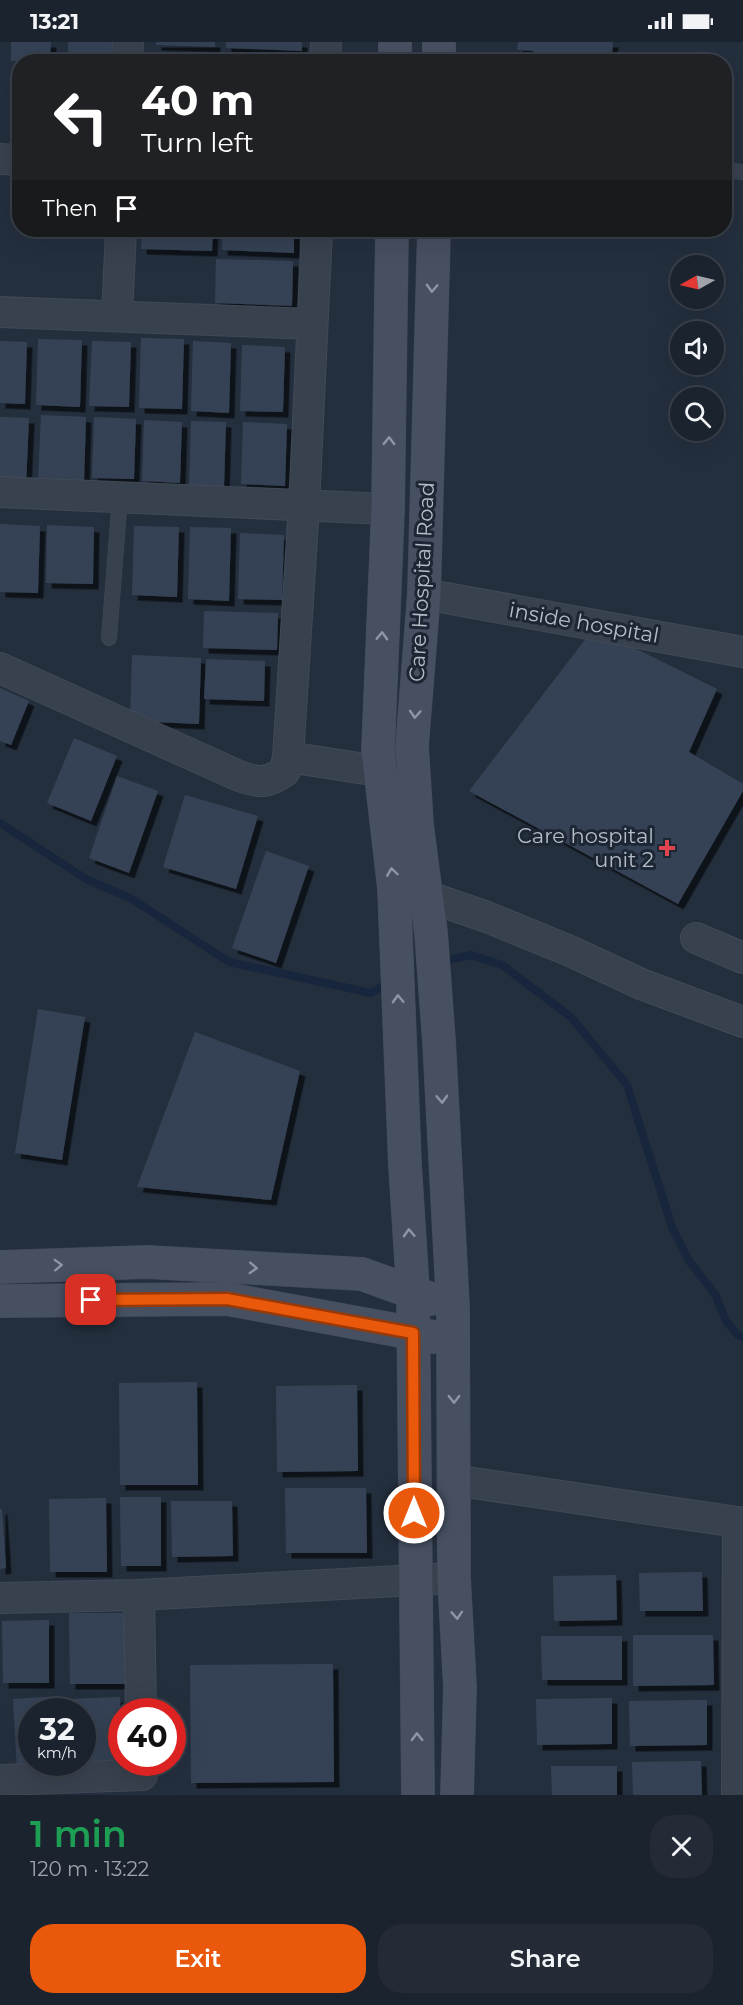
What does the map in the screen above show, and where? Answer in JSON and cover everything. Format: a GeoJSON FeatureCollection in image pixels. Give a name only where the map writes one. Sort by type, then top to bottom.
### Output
{"type":"FeatureCollection","features":[{"type":"Feature","properties":{"kind":"street"},"geometry":{"type":"LineString","coordinates":[[117,316],[121,237]]}},
{"type":"Feature","properties":{"kind":"street"},"geometry":{"type":"LineString","coordinates":[[0,668],[239,776],[256,782],[272,780],[285,771],[288,757],[304,506],[317,237]]}},
{"type":"Feature","properties":{"kind":"street","name":"Care Hospital Road"},"geometry":{"type":"LineString","coordinates":[[392,237],[387,510],[378,750],[394,888],[400,1058],[413,1291],[418,1795]]}},
{"type":"Feature","properties":{"kind":"street","name":"Care Hospital Road"},"geometry":{"type":"LineString","coordinates":[[434,237],[424,594],[412,746],[417,825],[431,933],[439,1041],[453,1308],[454,1578],[460,1688],[457,1795]]}},
{"type":"Feature","properties":{"kind":"street"},"geometry":{"type":"LineString","coordinates":[[0,312],[312,324]]}},
{"type":"Feature","properties":{"kind":"street"},"geometry":{"type":"LineString","coordinates":[[0,492],[387,510]]}},
{"type":"Feature","properties":{"kind":"street","name":"inside hospital"},"geometry":{"type":"LineString","coordinates":[[424,594],[743,651]]}},
{"type":"Feature","properties":{"kind":"street"},"geometry":{"type":"LineString","coordinates":[[288,757],[414,777]]}},
{"type":"Feature","properties":{"kind":"street"},"geometry":{"type":"LineString","coordinates":[[426,896],[560,946],[641,984],[743,1022]]}},
{"type":"Feature","properties":{"kind":"street"},"geometry":{"type":"LineString","coordinates":[[696,938],[743,958]]}},
{"type":"Feature","properties":{"kind":"street"},"geometry":{"type":"LineString","coordinates":[[0,1267],[147,1262],[362,1274],[413,1291],[453,1308]]}},
{"type":"Feature","properties":{"kind":"street"},"geometry":{"type":"LineString","coordinates":[[0,1301],[227,1299],[454,1340]]}},
{"type":"Feature","properties":{"kind":"street"},"geometry":{"type":"LineString","coordinates":[[453,1480],[741,1523],[737,1795]]}},
{"type":"Feature","properties":{"kind":"street"},"geometry":{"type":"LineString","coordinates":[[0,1598],[139,1595],[454,1578]]}},
{"type":"Feature","properties":{"kind":"street"},"geometry":{"type":"LineString","coordinates":[[139,1595],[141,1698]]}},
{"type":"Feature","properties":{"kind":"street"},"geometry":{"type":"LineString","coordinates":[[0,1780],[142,1778]]}},
{"type":"Feature","properties":{"kind":"lane"},"geometry":{"type":"LineString","coordinates":[[109,638],[120,497]]}},
{"type":"Feature","properties":{"kind":"building"},"geometry":{"type":"Polygon","coordinates":[[[11,42],[51,42],[50,54],[12,54],[11,61],[11,42]]]}},
{"type":"Feature","properties":{"kind":"building"},"geometry":{"type":"Polygon","coordinates":[[[68,42],[116,42],[115,54],[68,54],[68,42]]]}},
{"type":"Feature","properties":{"kind":"building"},"geometry":{"type":"Polygon","coordinates":[[[156,42],[215,42],[215,47],[156,45],[156,42]]]}},
{"type":"Feature","properties":{"kind":"building"},"geometry":{"type":"Polygon","coordinates":[[[226,42],[302,42],[302,51],[226,48],[226,42]]]}},
{"type":"Feature","properties":{"kind":"building"},"geometry":{"type":"Polygon","coordinates":[[[518,42],[613,42],[612,54],[533,54],[533,51],[517,50],[518,42]]]}},
{"type":"Feature","properties":{"kind":"building"},"geometry":{"type":"Polygon","coordinates":[[[12,76],[12,137],[10,137],[12,76]]]}},
{"type":"Feature","properties":{"kind":"building"},"geometry":{"type":"Polygon","coordinates":[[[142,237],[213,237],[212,251],[141,249],[142,237]]]}},
{"type":"Feature","properties":{"kind":"building"},"geometry":{"type":"Polygon","coordinates":[[[223,237],[294,237],[294,253],[222,250],[223,237]]]}},
{"type":"Feature","properties":{"kind":"building"},"geometry":{"type":"Polygon","coordinates":[[[216,259],[293,261],[292,306],[215,303],[216,259]]]}},
{"type":"Feature","properties":{"kind":"building"},"geometry":{"type":"Polygon","coordinates":[[[141,338],[184,339],[182,409],[139,408],[141,338]]]}},
{"type":"Feature","properties":{"kind":"building"},"geometry":{"type":"Polygon","coordinates":[[[38,339],[82,340],[80,407],[36,405],[38,339]]]}},
{"type":"Feature","properties":{"kind":"building"},"geometry":{"type":"Polygon","coordinates":[[[0,341],[27,342],[25,404],[0,403],[0,341]]]}},
{"type":"Feature","properties":{"kind":"building"},"geometry":{"type":"Polygon","coordinates":[[[92,341],[131,342],[129,407],[89,406],[92,341]]]}},
{"type":"Feature","properties":{"kind":"building"},"geometry":{"type":"Polygon","coordinates":[[[193,341],[231,343],[229,413],[191,411],[193,341]]]}},
{"type":"Feature","properties":{"kind":"building"},"geometry":{"type":"Polygon","coordinates":[[[242,345],[285,347],[283,412],[240,411],[242,345]]]}},
{"type":"Feature","properties":{"kind":"building"},"geometry":{"type":"Polygon","coordinates":[[[41,415],[86,417],[84,483],[38,481],[41,415]]]}},
{"type":"Feature","properties":{"kind":"building"},"geometry":{"type":"Polygon","coordinates":[[[0,417],[29,418],[26,486],[0,485],[0,417]]]}},
{"type":"Feature","properties":{"kind":"building"},"geometry":{"type":"Polygon","coordinates":[[[94,417],[136,419],[134,479],[92,478],[94,417]]]}},
{"type":"Feature","properties":{"kind":"building"},"geometry":{"type":"Polygon","coordinates":[[[144,420],[182,422],[180,483],[142,481],[144,420]]]}},
{"type":"Feature","properties":{"kind":"building"},"geometry":{"type":"Polygon","coordinates":[[[191,421],[226,422],[224,488],[189,487],[191,421]]]}},
{"type":"Feature","properties":{"kind":"building"},"geometry":{"type":"Polygon","coordinates":[[[243,422],[287,424],[285,486],[241,484],[243,422]]]}},
{"type":"Feature","properties":{"kind":"building"},"geometry":{"type":"Polygon","coordinates":[[[0,524],[40,526],[38,593],[0,592],[0,524]]]}},
{"type":"Feature","properties":{"kind":"building"},"geometry":{"type":"Polygon","coordinates":[[[47,525],[94,527],[93,584],[46,583],[47,525]]]}},
{"type":"Feature","properties":{"kind":"building"},"geometry":{"type":"Polygon","coordinates":[[[134,526],[179,527],[177,597],[132,595],[134,526]]]}},
{"type":"Feature","properties":{"kind":"building"},"geometry":{"type":"Polygon","coordinates":[[[190,527],[231,528],[229,601],[188,599],[190,527]]]}},
{"type":"Feature","properties":{"kind":"building"},"geometry":{"type":"Polygon","coordinates":[[[240,533],[284,535],[282,600],[238,599],[240,533]]]}},
{"type":"Feature","properties":{"kind":"building"},"geometry":{"type":"Polygon","coordinates":[[[204,611],[278,613],[277,650],[203,648],[204,611]]]}},
{"type":"Feature","properties":{"kind":"building"},"geometry":{"type":"Polygon","coordinates":[[[594,628],[717,689],[689,752],[743,784],[743,791],[678,904],[469,791],[594,628]]]}},
{"type":"Feature","properties":{"kind":"building"},"geometry":{"type":"Polygon","coordinates":[[[132,655],[201,658],[199,724],[130,721],[132,655]]]}},
{"type":"Feature","properties":{"kind":"building"},"geometry":{"type":"Polygon","coordinates":[[[206,659],[265,661],[264,701],[204,699],[206,659]]]}},
{"type":"Feature","properties":{"kind":"building"},"geometry":{"type":"Polygon","coordinates":[[[0,688],[29,701],[11,745],[0,741],[0,688]]]}},
{"type":"Feature","properties":{"kind":"building"},"geometry":{"type":"Polygon","coordinates":[[[74,738],[117,756],[91,821],[47,803],[74,738]]]}},
{"type":"Feature","properties":{"kind":"building"},"geometry":{"type":"Polygon","coordinates":[[[117,776],[158,791],[129,873],[89,858],[117,776]]]}},
{"type":"Feature","properties":{"kind":"building"},"geometry":{"type":"Polygon","coordinates":[[[185,795],[258,816],[236,889],[163,867],[185,795]]]}},
{"type":"Feature","properties":{"kind":"building"},"geometry":{"type":"Polygon","coordinates":[[[266,851],[309,866],[276,963],[232,948],[266,851]]]}},
{"type":"Feature","properties":{"kind":"building"},"geometry":{"type":"Polygon","coordinates":[[[38,1009],[85,1017],[62,1160],[15,1153],[38,1009]]]}},
{"type":"Feature","properties":{"kind":"building"},"geometry":{"type":"Polygon","coordinates":[[[195,1032],[300,1071],[271,1200],[137,1187],[195,1032]]]}},
{"type":"Feature","properties":{"kind":"building"},"geometry":{"type":"Polygon","coordinates":[[[197,1382],[198,1485],[120,1485],[119,1383],[197,1382]]]}},
{"type":"Feature","properties":{"kind":"building"},"geometry":{"type":"Polygon","coordinates":[[[357,1385],[358,1471],[277,1472],[276,1386],[357,1385]]]}},
{"type":"Feature","properties":{"kind":"building"},"geometry":{"type":"Polygon","coordinates":[[[285,1488],[366,1488],[367,1553],[286,1553],[285,1488]]]}},
{"type":"Feature","properties":{"kind":"building"},"geometry":{"type":"Polygon","coordinates":[[[120,1497],[161,1497],[161,1566],[121,1566],[120,1497]]]}},
{"type":"Feature","properties":{"kind":"building"},"geometry":{"type":"Polygon","coordinates":[[[106,1498],[107,1572],[50,1572],[49,1499],[106,1498]]]}},
{"type":"Feature","properties":{"kind":"building"},"geometry":{"type":"Polygon","coordinates":[[[171,1501],[232,1501],[233,1556],[172,1557],[171,1501]]]}},
{"type":"Feature","properties":{"kind":"building"},"geometry":{"type":"Polygon","coordinates":[[[0,1509],[2,1509],[6,1568],[0,1569],[0,1509]]]}},
{"type":"Feature","properties":{"kind":"building"},"geometry":{"type":"Polygon","coordinates":[[[702,1572],[703,1611],[640,1611],[639,1573],[702,1572]]]}},
{"type":"Feature","properties":{"kind":"building"},"geometry":{"type":"Polygon","coordinates":[[[616,1575],[617,1620],[554,1621],[553,1576],[616,1575]]]}},
{"type":"Feature","properties":{"kind":"building"},"geometry":{"type":"Polygon","coordinates":[[[69,1613],[125,1613],[126,1684],[70,1684],[69,1613]]]}},
{"type":"Feature","properties":{"kind":"building"},"geometry":{"type":"Polygon","coordinates":[[[49,1620],[49,1683],[3,1683],[2,1621],[49,1620]]]}},
{"type":"Feature","properties":{"kind":"building"},"geometry":{"type":"Polygon","coordinates":[[[633,1635],[713,1635],[714,1685],[633,1686],[633,1635]]]}},
{"type":"Feature","properties":{"kind":"building"},"geometry":{"type":"Polygon","coordinates":[[[541,1636],[622,1636],[622,1680],[542,1680],[541,1636]]]}},
{"type":"Feature","properties":{"kind":"building"},"geometry":{"type":"Polygon","coordinates":[[[333,1664],[334,1782],[191,1783],[190,1665],[333,1664]]]}},
{"type":"Feature","properties":{"kind":"building"},"geometry":{"type":"Polygon","coordinates":[[[60,1696],[60,1698],[29,1698],[60,1696]]]}},
{"type":"Feature","properties":{"kind":"building"},"geometry":{"type":"Polygon","coordinates":[[[120,1697],[108,1698],[108,1763],[96,1764],[96,1698],[120,1697]]]}},
{"type":"Feature","properties":{"kind":"building"},"geometry":{"type":"Polygon","coordinates":[[[612,1698],[612,1744],[537,1745],[536,1699],[612,1698]]]}},
{"type":"Feature","properties":{"kind":"building"},"geometry":{"type":"Polygon","coordinates":[[[13,1699],[18,1699],[17,1770],[13,1699]]]}},
{"type":"Feature","properties":{"kind":"building"},"geometry":{"type":"Polygon","coordinates":[[[707,1700],[707,1745],[630,1746],[629,1701],[707,1700]]]}},
{"type":"Feature","properties":{"kind":"building"},"geometry":{"type":"Polygon","coordinates":[[[701,1761],[702,1795],[633,1795],[632,1762],[701,1761]]]}},
{"type":"Feature","properties":{"kind":"building"},"geometry":{"type":"Polygon","coordinates":[[[551,1766],[617,1766],[617,1795],[552,1795],[551,1766]]]}},
{"type":"Feature","properties":{"kind":"waterway"},"geometry":{"type":"LineString","coordinates":[[0,823],[86,879],[132,899],[229,962],[371,993],[389,983]]}},
{"type":"Feature","properties":{"kind":"waterway"},"geometry":{"type":"LineString","coordinates":[[440,962],[471,955],[502,965],[571,1017],[627,1085],[672,1227],[689,1261],[715,1294],[726,1321],[738,1335],[743,1337]]}},
{"type":"Feature","properties":{"kind":"place","name":"Care hospital unit 2"},"geometry":{"type":"Point","coordinates":[667,848]}},
{"type":"Feature","properties":{"kind":"route"},"geometry":{"type":"LineString","coordinates":[[91,1300],[227,1299],[413,1333],[414,1513]]}}]}
